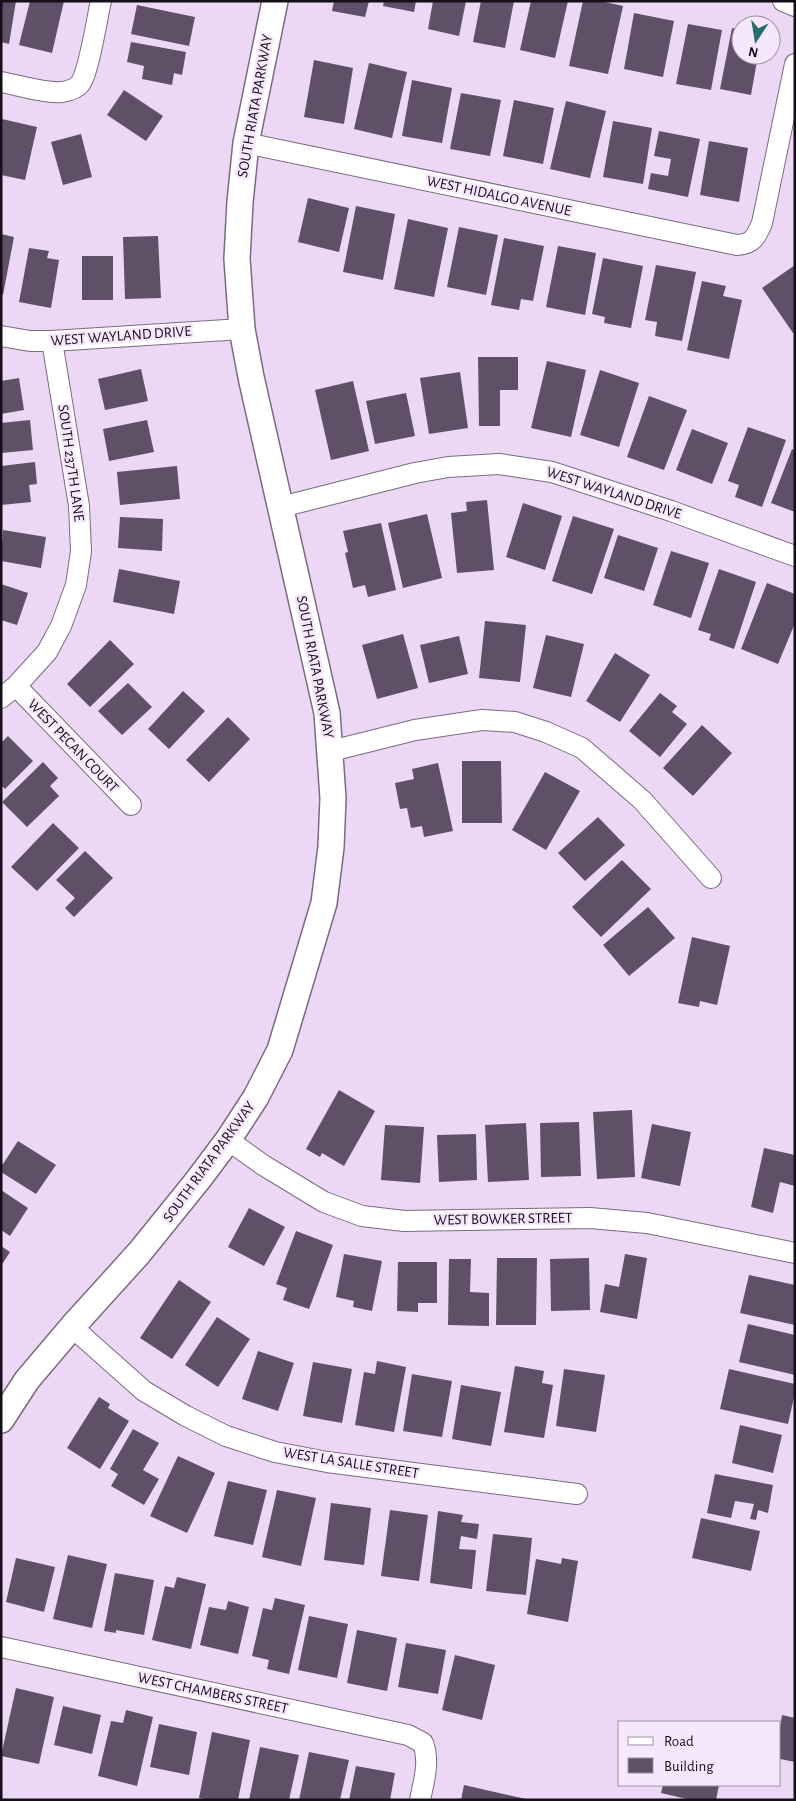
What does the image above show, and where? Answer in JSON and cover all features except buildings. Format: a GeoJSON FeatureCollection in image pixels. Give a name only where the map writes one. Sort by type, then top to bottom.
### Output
{"type":"FeatureCollection","features":[{"type":"Feature","properties":{"kind":"street"},"geometry":{"type":"LineString","coordinates":[[1,82],[55,92],[73,89],[80,84],[84,74],[100,1]]}},
{"type":"Feature","properties":{"kind":"street","name":"SOUTH RIATA PARKWAY"},"geometry":{"type":"LineString","coordinates":[[1,1420],[27,1380],[139,1253],[198,1180],[228,1140],[256,1097],[280,1050],[324,902],[332,818],[331,751],[327,713],[242,329],[236,259],[246,143],[274,1]]}},
{"type":"Feature","properties":{"kind":"street"},"geometry":{"type":"LineString","coordinates":[[782,1],[795,6]]}},
{"type":"Feature","properties":{"kind":"street","name":"WEST HIDALGO AVENUE"},"geometry":{"type":"LineString","coordinates":[[246,143],[736,245],[746,244],[758,233],[762,223],[795,64]]}},
{"type":"Feature","properties":{"kind":"street","name":"WEST WAYLAND DRIVE"},"geometry":{"type":"LineString","coordinates":[[1,336],[30,341],[52,341],[242,329]]}},
{"type":"Feature","properties":{"kind":"street","name":"SOUTH 237TH LANE"},"geometry":{"type":"LineString","coordinates":[[9,692],[47,652],[61,626],[76,585],[81,551],[79,506],[52,341]]}},
{"type":"Feature","properties":{"kind":"street","name":"WEST WAYLAND DRIVE"},"geometry":{"type":"LineString","coordinates":[[281,507],[415,473],[448,467],[499,464],[552,472],[671,511],[795,556]]}},
{"type":"Feature","properties":{"kind":"street","name":"WEST PECAN COURT"},"geometry":{"type":"LineString","coordinates":[[9,692],[130,805]]}},
{"type":"Feature","properties":{"kind":"street"},"geometry":{"type":"LineString","coordinates":[[331,751],[415,730],[482,720],[515,722],[546,732],[582,748],[642,800],[711,878]]}},
{"type":"Feature","properties":{"kind":"street","name":"WEST BOWKER STREET"},"geometry":{"type":"LineString","coordinates":[[228,1140],[263,1165],[324,1202],[362,1216],[404,1221],[590,1218],[648,1223],[795,1253]]}},
{"type":"Feature","properties":{"kind":"street","name":"WEST LA SALLE STREET"},"geometry":{"type":"LineString","coordinates":[[72,1327],[144,1390],[186,1416],[234,1438],[275,1452],[326,1462],[577,1494]]}},
{"type":"Feature","properties":{"kind":"street","name":"WEST CHAMBERS STREET"},"geometry":{"type":"LineString","coordinates":[[1,1647],[408,1735],[423,1743],[426,1752],[427,1764],[420,1800]]}}]}
